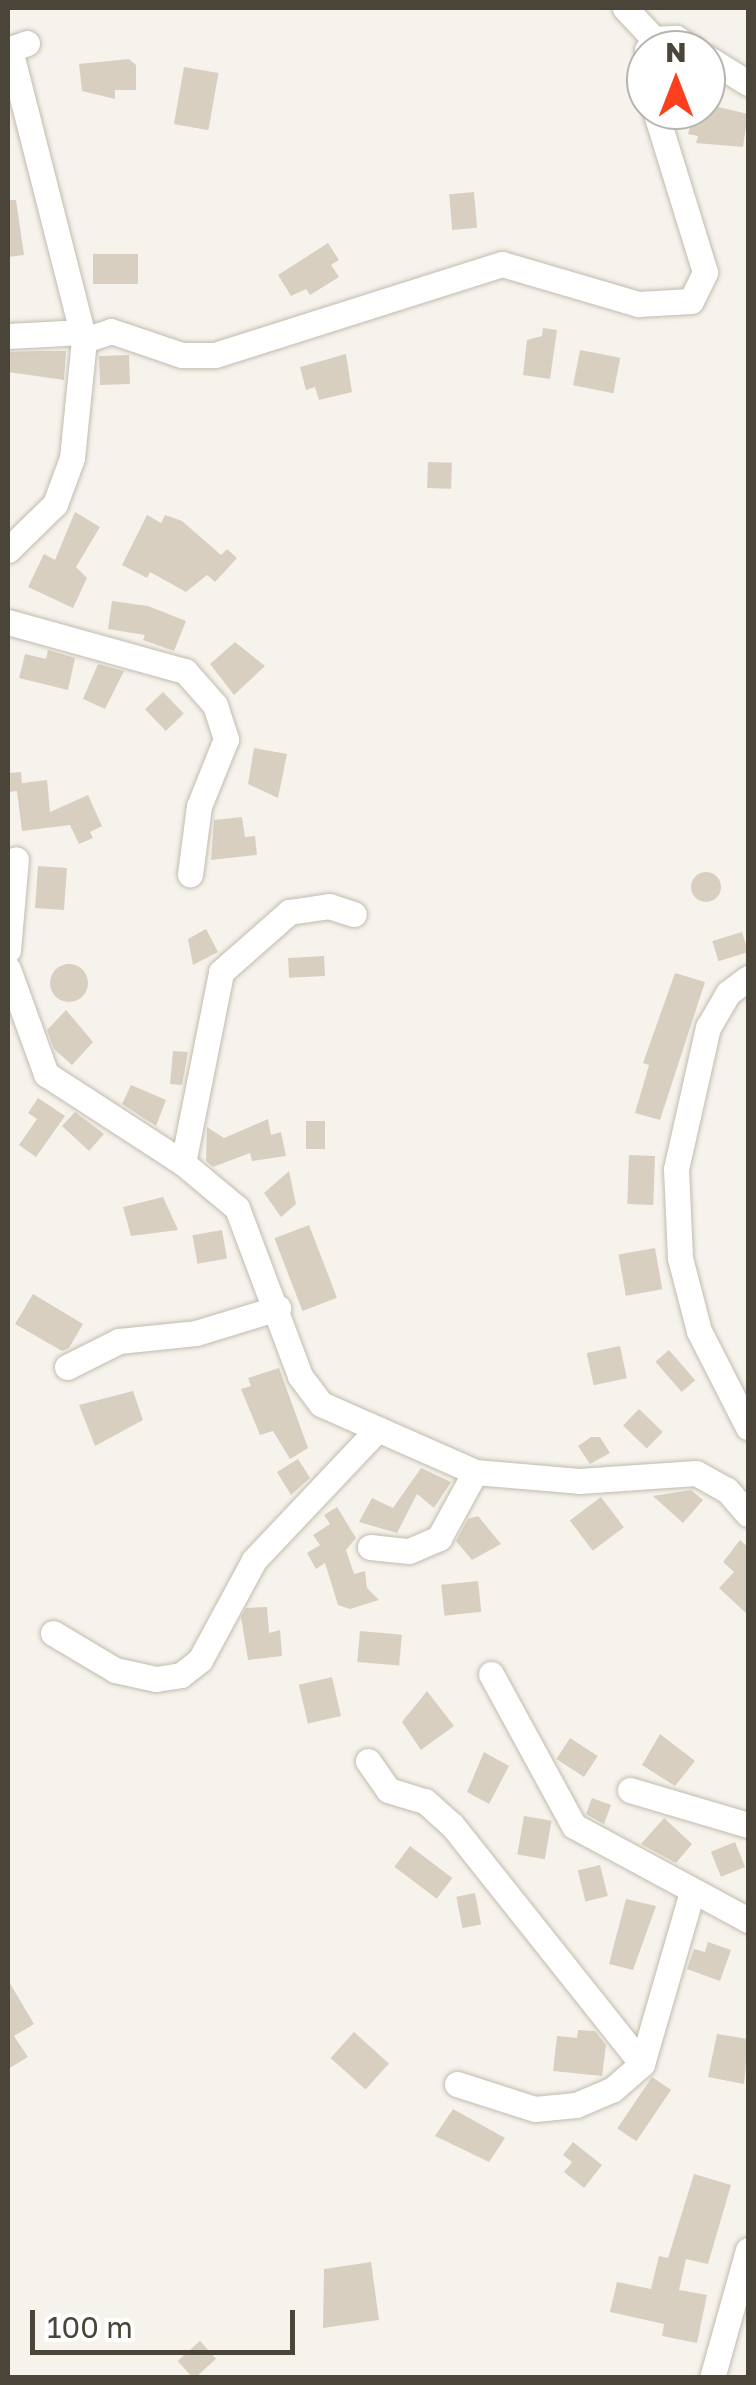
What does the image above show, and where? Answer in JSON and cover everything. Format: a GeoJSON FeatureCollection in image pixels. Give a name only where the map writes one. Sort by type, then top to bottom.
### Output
{"type":"FeatureCollection","features":[{"type":"Feature","properties":{"kind":"street"},"geometry":{"type":"LineString","coordinates":[[625,8],[638,30]]}},
{"type":"Feature","properties":{"kind":"street"},"geometry":{"type":"LineString","coordinates":[[8,550],[55,504],[66,474],[83,336],[10,49],[27,43]]}},
{"type":"Feature","properties":{"kind":"street"},"geometry":{"type":"LineString","coordinates":[[726,69],[748,83]]}},
{"type":"Feature","properties":{"kind":"street"},"geometry":{"type":"LineString","coordinates":[[8,336],[83,336],[111,331],[182,355],[215,355],[502,264],[638,304],[691,301],[706,272],[660,130]]}},
{"type":"Feature","properties":{"kind":"street"},"geometry":{"type":"LineString","coordinates":[[8,622],[185,671],[215,705],[226,740],[199,806],[190,874]]}},
{"type":"Feature","properties":{"kind":"street"},"geometry":{"type":"LineString","coordinates":[[8,950],[16,858]]}},
{"type":"Feature","properties":{"kind":"street"},"geometry":{"type":"LineString","coordinates":[[183,1164],[221,972],[290,912],[329,906],[354,914]]}},
{"type":"Feature","properties":{"kind":"street"},"geometry":{"type":"LineString","coordinates":[[8,969],[46,1074],[183,1164],[237,1208],[278,1308],[300,1376],[321,1404],[474,1472],[579,1481],[696,1473],[727,1490],[748,1514]]}},
{"type":"Feature","properties":{"kind":"street"},"geometry":{"type":"LineString","coordinates":[[748,978],[728,993],[708,1027],[676,1169],[680,1258],[699,1332],[748,1427]]}},
{"type":"Feature","properties":{"kind":"street"},"geometry":{"type":"LineString","coordinates":[[67,1367],[119,1342],[196,1333],[278,1308]]}},
{"type":"Feature","properties":{"kind":"street"},"geometry":{"type":"LineString","coordinates":[[53,1633],[114,1670],[156,1679],[181,1675],[200,1660],[254,1560],[378,1429]]}},
{"type":"Feature","properties":{"kind":"street"},"geometry":{"type":"LineString","coordinates":[[370,1547],[410,1551],[440,1538],[474,1472]]}},
{"type":"Feature","properties":{"kind":"street"},"geometry":{"type":"LineString","coordinates":[[492,1674],[574,1826],[748,1920]]}},
{"type":"Feature","properties":{"kind":"street"},"geometry":{"type":"LineString","coordinates":[[368,1761],[388,1790],[426,1801],[452,1826],[642,2064]]}},
{"type":"Feature","properties":{"kind":"street"},"geometry":{"type":"LineString","coordinates":[[630,1790],[748,1825]]}},
{"type":"Feature","properties":{"kind":"street"},"geometry":{"type":"LineString","coordinates":[[456,2084],[535,2108],[576,2105],[612,2090],[642,2064],[692,1892]]}},
{"type":"Feature","properties":{"kind":"street"},"geometry":{"type":"LineString","coordinates":[[712,2378],[748,2250]]}},
{"type":"Feature","properties":{"kind":"building"},"geometry":{"type":"Polygon","coordinates":[[[129,59],[136,65],[136,90],[115,90],[115,99],[82,91],[79,64],[129,59]]]}},
{"type":"Feature","properties":{"kind":"building"},"geometry":{"type":"Polygon","coordinates":[[[184,67],[218,73],[208,130],[174,124],[184,67]]]}},
{"type":"Feature","properties":{"kind":"building"},"geometry":{"type":"Polygon","coordinates":[[[726,109],[748,114],[743,147],[696,143],[698,136],[688,134],[689,130],[726,130],[726,109]]]}},
{"type":"Feature","properties":{"kind":"building"},"geometry":{"type":"Polygon","coordinates":[[[474,192],[477,228],[452,230],[449,194],[474,192]]]}},
{"type":"Feature","properties":{"kind":"building"},"geometry":{"type":"Polygon","coordinates":[[[8,200],[16,200],[24,255],[8,257],[8,200]]]}},
{"type":"Feature","properties":{"kind":"building"},"geometry":{"type":"Polygon","coordinates":[[[328,243],[339,260],[331,265],[339,277],[310,295],[306,289],[291,296],[278,275],[328,243]]]}},
{"type":"Feature","properties":{"kind":"building"},"geometry":{"type":"Polygon","coordinates":[[[93,254],[138,254],[138,284],[93,284],[93,254]]]}},
{"type":"Feature","properties":{"kind":"building"},"geometry":{"type":"Polygon","coordinates":[[[543,328],[557,330],[550,379],[523,375],[527,340],[542,336],[543,328]]]}},
{"type":"Feature","properties":{"kind":"building"},"geometry":{"type":"Polygon","coordinates":[[[580,350],[620,358],[613,393],[573,385],[580,350]]]}},
{"type":"Feature","properties":{"kind":"building"},"geometry":{"type":"Polygon","coordinates":[[[66,351],[64,380],[8,372],[8,352],[66,351]]]}},
{"type":"Feature","properties":{"kind":"building"},"geometry":{"type":"Polygon","coordinates":[[[346,354],[352,392],[319,400],[315,387],[306,390],[300,367],[346,354]]]}},
{"type":"Feature","properties":{"kind":"building"},"geometry":{"type":"Polygon","coordinates":[[[129,355],[130,384],[100,385],[99,356],[129,355]]]}},
{"type":"Feature","properties":{"kind":"building"},"geometry":{"type":"Polygon","coordinates":[[[428,462],[452,463],[451,489],[427,488],[428,462]]]}},
{"type":"Feature","properties":{"kind":"building"},"geometry":{"type":"Polygon","coordinates":[[[75,512],[100,527],[76,567],[87,578],[73,608],[28,587],[44,554],[55,560],[75,512]]]}},
{"type":"Feature","properties":{"kind":"building"},"geometry":{"type":"Polygon","coordinates":[[[147,515],[161,523],[165,515],[182,521],[221,555],[227,549],[237,558],[215,582],[207,575],[186,592],[150,572],[147,578],[122,565],[147,515]]]}},
{"type":"Feature","properties":{"kind":"building"},"geometry":{"type":"Polygon","coordinates":[[[112,601],[148,606],[186,621],[174,651],[143,640],[145,635],[108,629],[112,601]]]}},
{"type":"Feature","properties":{"kind":"building"},"geometry":{"type":"Polygon","coordinates":[[[235,642],[265,666],[234,695],[210,664],[235,642]]]}},
{"type":"Feature","properties":{"kind":"building"},"geometry":{"type":"Polygon","coordinates":[[[48,650],[75,658],[68,690],[19,678],[25,654],[46,659],[48,650]]]}},
{"type":"Feature","properties":{"kind":"building"},"geometry":{"type":"Polygon","coordinates":[[[98,664],[124,671],[105,709],[83,699],[98,664]]]}},
{"type":"Feature","properties":{"kind":"building"},"geometry":{"type":"Polygon","coordinates":[[[163,692],[184,714],[166,731],[145,709],[163,692]]]}},
{"type":"Feature","properties":{"kind":"building"},"geometry":{"type":"Polygon","coordinates":[[[254,748],[287,754],[278,798],[248,784],[254,748]]]}},
{"type":"Feature","properties":{"kind":"building"},"geometry":{"type":"Polygon","coordinates":[[[21,772],[22,783],[47,780],[50,812],[88,795],[102,826],[90,832],[93,838],[79,844],[70,825],[22,831],[17,791],[8,792],[8,773],[21,772]]]}},
{"type":"Feature","properties":{"kind":"building"},"geometry":{"type":"Polygon","coordinates":[[[242,817],[245,837],[255,836],[257,855],[211,860],[214,820],[242,817]]]}},
{"type":"Feature","properties":{"kind":"building"},"geometry":{"type":"Polygon","coordinates":[[[38,866],[67,868],[64,910],[35,908],[38,866]]]}},
{"type":"Feature","properties":{"kind":"building"},"geometry":{"type":"Polygon","coordinates":[[[706,872],[717,876],[721,887],[717,898],[706,902],[695,898],[691,887],[695,876],[706,872]]]}},
{"type":"Feature","properties":{"kind":"building"},"geometry":{"type":"Polygon","coordinates":[[[206,929],[218,952],[193,965],[188,939],[206,929]]]}},
{"type":"Feature","properties":{"kind":"building"},"geometry":{"type":"Polygon","coordinates":[[[742,932],[748,952],[718,961],[712,941],[742,932]]]}},
{"type":"Feature","properties":{"kind":"building"},"geometry":{"type":"Polygon","coordinates":[[[324,956],[325,976],[289,978],[288,958],[324,956]]]}},
{"type":"Feature","properties":{"kind":"building"},"geometry":{"type":"Polygon","coordinates":[[[69,964],[82,970],[88,983],[82,996],[69,1002],[56,996],[50,983],[56,970],[69,964]]]}},
{"type":"Feature","properties":{"kind":"building"},"geometry":{"type":"Polygon","coordinates":[[[675,973],[705,982],[660,1120],[635,1113],[649,1065],[643,1063],[675,973]]]}},
{"type":"Feature","properties":{"kind":"building"},"geometry":{"type":"Polygon","coordinates":[[[66,1010],[93,1042],[72,1065],[54,1049],[47,1030],[66,1010]]]}},
{"type":"Feature","properties":{"kind":"building"},"geometry":{"type":"Polygon","coordinates":[[[173,1051],[188,1052],[182,1085],[170,1084],[173,1051]]]}},
{"type":"Feature","properties":{"kind":"building"},"geometry":{"type":"Polygon","coordinates":[[[131,1085],[166,1100],[156,1126],[122,1104],[131,1085]]]}},
{"type":"Feature","properties":{"kind":"building"},"geometry":{"type":"Polygon","coordinates":[[[38,1098],[65,1116],[36,1157],[19,1145],[37,1119],[28,1113],[38,1098]]]}},
{"type":"Feature","properties":{"kind":"building"},"geometry":{"type":"Polygon","coordinates":[[[75,1112],[104,1134],[89,1151],[62,1126],[75,1112]]]}},
{"type":"Feature","properties":{"kind":"building"},"geometry":{"type":"Polygon","coordinates":[[[268,1119],[271,1135],[281,1132],[286,1156],[252,1161],[250,1153],[213,1167],[206,1161],[207,1127],[224,1138],[268,1119]]]}},
{"type":"Feature","properties":{"kind":"building"},"geometry":{"type":"Polygon","coordinates":[[[306,1121],[325,1121],[325,1149],[306,1149],[306,1121]]]}},
{"type":"Feature","properties":{"kind":"building"},"geometry":{"type":"Polygon","coordinates":[[[629,1155],[655,1156],[653,1205],[627,1204],[629,1155]]]}},
{"type":"Feature","properties":{"kind":"building"},"geometry":{"type":"Polygon","coordinates":[[[289,1171],[296,1204],[281,1217],[264,1193],[289,1171]]]}},
{"type":"Feature","properties":{"kind":"building"},"geometry":{"type":"Polygon","coordinates":[[[163,1197],[178,1230],[131,1236],[123,1207],[163,1197]]]}},
{"type":"Feature","properties":{"kind":"building"},"geometry":{"type":"Polygon","coordinates":[[[309,1225],[337,1298],[302,1311],[274,1238],[309,1225]]]}},
{"type":"Feature","properties":{"kind":"building"},"geometry":{"type":"Polygon","coordinates":[[[222,1230],[227,1259],[197,1264],[192,1235],[222,1230]]]}},
{"type":"Feature","properties":{"kind":"building"},"geometry":{"type":"Polygon","coordinates":[[[655,1248],[662,1289],[626,1296],[619,1254],[655,1248]]]}},
{"type":"Feature","properties":{"kind":"building"},"geometry":{"type":"Polygon","coordinates":[[[33,1294],[83,1324],[69,1348],[62,1351],[15,1324],[33,1294]]]}},
{"type":"Feature","properties":{"kind":"building"},"geometry":{"type":"Polygon","coordinates":[[[620,1346],[627,1378],[594,1385],[587,1353],[620,1346]]]}},
{"type":"Feature","properties":{"kind":"building"},"geometry":{"type":"Polygon","coordinates":[[[669,1350],[695,1380],[682,1392],[655,1362],[669,1350]]]}},
{"type":"Feature","properties":{"kind":"building"},"geometry":{"type":"Polygon","coordinates":[[[279,1368],[308,1448],[290,1459],[273,1431],[260,1435],[241,1389],[251,1386],[248,1378],[279,1368]]]}},
{"type":"Feature","properties":{"kind":"building"},"geometry":{"type":"Polygon","coordinates":[[[133,1391],[143,1420],[95,1446],[79,1405],[133,1391]]]}},
{"type":"Feature","properties":{"kind":"building"},"geometry":{"type":"Polygon","coordinates":[[[639,1409],[663,1432],[647,1448],[623,1426],[639,1409]]]}},
{"type":"Feature","properties":{"kind":"building"},"geometry":{"type":"Polygon","coordinates":[[[591,1437],[600,1437],[610,1453],[590,1464],[578,1446],[591,1437]]]}},
{"type":"Feature","properties":{"kind":"building"},"geometry":{"type":"Polygon","coordinates":[[[298,1459],[310,1478],[291,1495],[277,1472],[298,1459]]]}},
{"type":"Feature","properties":{"kind":"building"},"geometry":{"type":"Polygon","coordinates":[[[421,1468],[451,1482],[434,1508],[417,1494],[397,1533],[359,1522],[372,1498],[393,1508],[421,1468]]]}},
{"type":"Feature","properties":{"kind":"building"},"geometry":{"type":"Polygon","coordinates":[[[691,1490],[703,1500],[683,1523],[653,1496],[691,1490]]]}},
{"type":"Feature","properties":{"kind":"building"},"geometry":{"type":"Polygon","coordinates":[[[601,1497],[624,1527],[593,1551],[570,1520],[601,1497]]]}},
{"type":"Feature","properties":{"kind":"building"},"geometry":{"type":"Polygon","coordinates":[[[337,1507],[356,1538],[346,1550],[354,1574],[365,1571],[367,1588],[379,1600],[350,1609],[338,1605],[325,1563],[316,1569],[307,1553],[320,1545],[313,1535],[330,1524],[324,1515],[337,1507]]]}},
{"type":"Feature","properties":{"kind":"building"},"geometry":{"type":"Polygon","coordinates":[[[478,1516],[501,1544],[472,1560],[456,1541],[468,1519],[478,1516]]]}},
{"type":"Feature","properties":{"kind":"building"},"geometry":{"type":"Polygon","coordinates":[[[740,1540],[748,1547],[748,1615],[719,1588],[734,1572],[723,1562],[740,1540]]]}},
{"type":"Feature","properties":{"kind":"building"},"geometry":{"type":"Polygon","coordinates":[[[478,1581],[481,1612],[444,1616],[441,1585],[478,1581]]]}},
{"type":"Feature","properties":{"kind":"building"},"geometry":{"type":"Polygon","coordinates":[[[267,1607],[269,1633],[280,1630],[282,1656],[248,1660],[241,1617],[246,1608],[267,1607]]]}},
{"type":"Feature","properties":{"kind":"building"},"geometry":{"type":"Polygon","coordinates":[[[360,1631],[402,1635],[399,1666],[357,1662],[360,1631]]]}},
{"type":"Feature","properties":{"kind":"building"},"geometry":{"type":"Polygon","coordinates":[[[332,1677],[341,1716],[308,1724],[299,1685],[332,1677]]]}},
{"type":"Feature","properties":{"kind":"building"},"geometry":{"type":"Polygon","coordinates":[[[427,1691],[454,1726],[421,1750],[402,1722],[427,1691]]]}},
{"type":"Feature","properties":{"kind":"building"},"geometry":{"type":"Polygon","coordinates":[[[660,1734],[695,1761],[675,1786],[642,1765],[660,1734]]]}},
{"type":"Feature","properties":{"kind":"building"},"geometry":{"type":"Polygon","coordinates":[[[570,1738],[598,1756],[584,1777],[556,1759],[570,1738]]]}},
{"type":"Feature","properties":{"kind":"building"},"geometry":{"type":"Polygon","coordinates":[[[484,1752],[509,1766],[489,1804],[467,1792],[484,1752]]]}},
{"type":"Feature","properties":{"kind":"building"},"geometry":{"type":"Polygon","coordinates":[[[592,1798],[611,1805],[604,1824],[586,1814],[592,1798]]]}},
{"type":"Feature","properties":{"kind":"building"},"geometry":{"type":"Polygon","coordinates":[[[524,1816],[552,1821],[545,1859],[517,1854],[524,1816]]]}},
{"type":"Feature","properties":{"kind":"building"},"geometry":{"type":"Polygon","coordinates":[[[664,1818],[692,1844],[676,1863],[641,1844],[664,1818]]]}},
{"type":"Feature","properties":{"kind":"building"},"geometry":{"type":"Polygon","coordinates":[[[735,1842],[745,1867],[721,1877],[711,1852],[735,1842]]]}},
{"type":"Feature","properties":{"kind":"building"},"geometry":{"type":"Polygon","coordinates":[[[410,1846],[452,1878],[437,1899],[394,1867],[410,1846]]]}},
{"type":"Feature","properties":{"kind":"building"},"geometry":{"type":"Polygon","coordinates":[[[600,1865],[608,1896],[585,1902],[578,1871],[600,1865]]]}},
{"type":"Feature","properties":{"kind":"building"},"geometry":{"type":"Polygon","coordinates":[[[475,1893],[481,1924],[462,1928],[456,1897],[475,1893]]]}},
{"type":"Feature","properties":{"kind":"building"},"geometry":{"type":"Polygon","coordinates":[[[626,1899],[656,1906],[633,1970],[609,1964],[626,1899]]]}},
{"type":"Feature","properties":{"kind":"building"},"geometry":{"type":"Polygon","coordinates":[[[708,1942],[731,1950],[720,1981],[687,1969],[694,1949],[705,1952],[708,1942]]]}},
{"type":"Feature","properties":{"kind":"building"},"geometry":{"type":"Polygon","coordinates":[[[8,1980],[34,2024],[14,2036],[28,2057],[8,2069],[8,1980]]]}},
{"type":"Feature","properties":{"kind":"building"},"geometry":{"type":"Polygon","coordinates":[[[578,2030],[595,2031],[606,2045],[602,2076],[553,2071],[557,2036],[577,2038],[578,2030]]]}},
{"type":"Feature","properties":{"kind":"building"},"geometry":{"type":"Polygon","coordinates":[[[354,2032],[389,2063],[366,2089],[331,2058],[354,2032]]]}},
{"type":"Feature","properties":{"kind":"building"},"geometry":{"type":"Polygon","coordinates":[[[717,2034],[748,2039],[744,2084],[708,2077],[717,2034]]]}},
{"type":"Feature","properties":{"kind":"building"},"geometry":{"type":"Polygon","coordinates":[[[652,2077],[671,2090],[636,2141],[617,2128],[652,2077]]]}},
{"type":"Feature","properties":{"kind":"building"},"geometry":{"type":"Polygon","coordinates":[[[453,2109],[505,2138],[489,2162],[435,2136],[453,2109]]]}},
{"type":"Feature","properties":{"kind":"building"},"geometry":{"type":"Polygon","coordinates":[[[573,2142],[602,2165],[584,2188],[564,2172],[572,2162],[563,2155],[573,2142]]]}},
{"type":"Feature","properties":{"kind":"building"},"geometry":{"type":"Polygon","coordinates":[[[694,2174],[731,2185],[708,2264],[686,2259],[679,2290],[707,2295],[697,2343],[662,2336],[664,2324],[610,2312],[617,2282],[651,2289],[659,2256],[668,2258],[694,2174]]]}},
{"type":"Feature","properties":{"kind":"building"},"geometry":{"type":"Polygon","coordinates":[[[371,2262],[379,2320],[323,2328],[324,2269],[371,2262]]]}},
{"type":"Feature","properties":{"kind":"building"},"geometry":{"type":"Polygon","coordinates":[[[200,2341],[216,2359],[195,2378],[178,2361],[200,2341]]]}}]}
